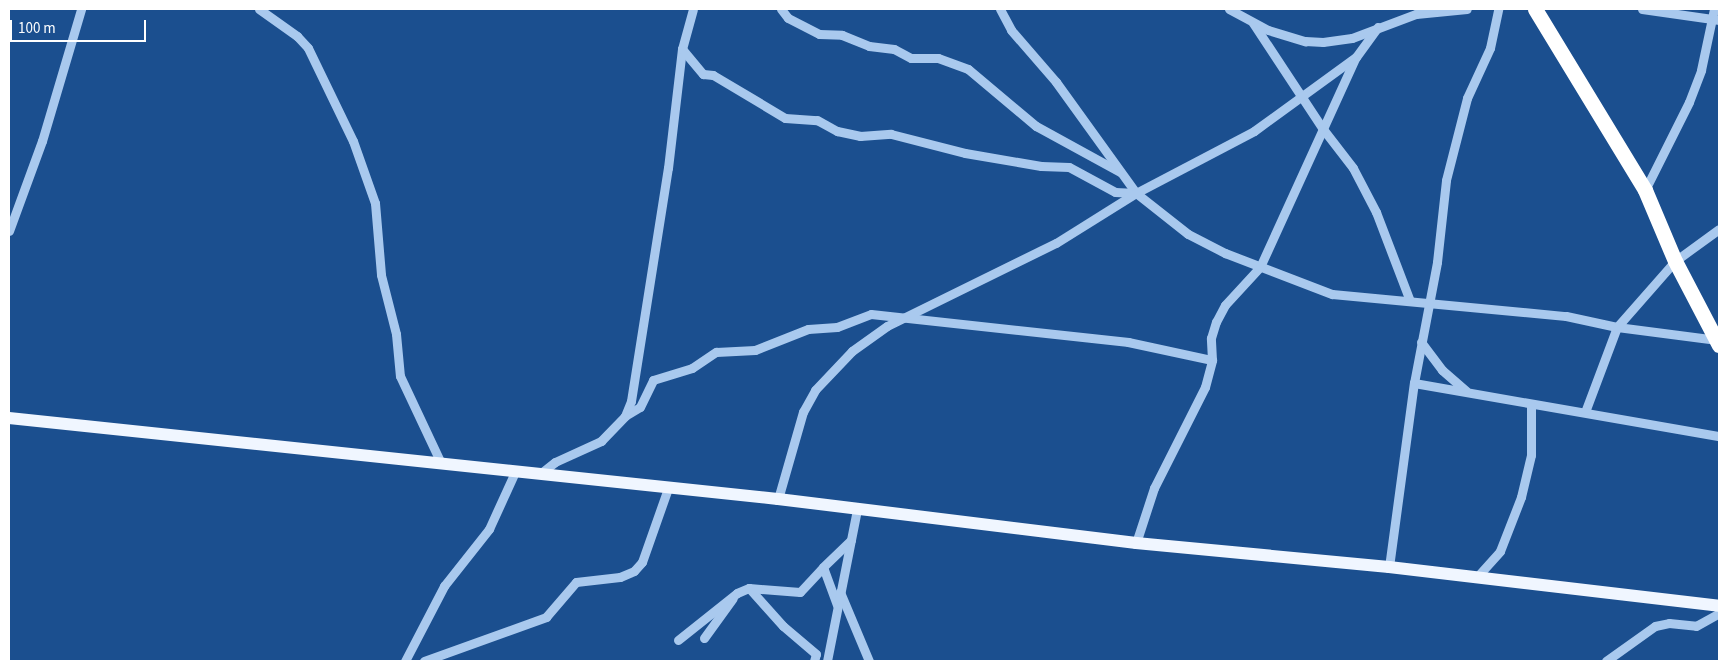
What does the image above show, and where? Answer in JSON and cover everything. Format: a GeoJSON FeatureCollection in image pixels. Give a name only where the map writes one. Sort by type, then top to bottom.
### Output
{"type":"FeatureCollection","features":[{"type":"Feature","properties":{"kind":"highway"},"geometry":{"type":"LineString","coordinates":[[1535,9],[1645,190],[1675,261],[1718,342]]}},
{"type":"Feature","properties":{"kind":"main road"},"geometry":{"type":"LineString","coordinates":[[9,418],[778,499],[1136,543],[1389,567],[1719,606]]}},
{"type":"Feature","properties":{"kind":"street"},"geometry":{"type":"LineString","coordinates":[[9,231],[44,133],[80,9]]}},
{"type":"Feature","properties":{"kind":"street"},"geometry":{"type":"LineString","coordinates":[[259,9],[297,36],[308,48],[353,141],[375,202],[381,275],[396,334],[400,376],[441,463]]}},
{"type":"Feature","properties":{"kind":"street"},"geometry":{"type":"LineString","coordinates":[[625,416],[639,366],[682,50],[692,9]]}},
{"type":"Feature","properties":{"kind":"street"},"geometry":{"type":"LineString","coordinates":[[781,9],[788,18],[819,34],[842,35],[869,46],[894,49],[911,58],[938,58],[968,69],[1036,126],[1123,173]]}},
{"type":"Feature","properties":{"kind":"street"},"geometry":{"type":"LineString","coordinates":[[1000,9],[1011,30],[1056,82],[1136,192],[1188,234],[1260,267],[1332,294],[1566,316],[1617,327],[1718,342]]}},
{"type":"Feature","properties":{"kind":"street"},"geometry":{"type":"LineString","coordinates":[[1229,9],[1253,24],[1305,41],[1323,42],[1352,38],[1416,14],[1467,9]]}},
{"type":"Feature","properties":{"kind":"street"},"geometry":{"type":"LineString","coordinates":[[1389,567],[1414,383],[1430,304],[1455,141],[1467,98],[1490,48],[1498,9]]}},
{"type":"Feature","properties":{"kind":"street"},"geometry":{"type":"LineString","coordinates":[[1642,9],[1717,20]]}},
{"type":"Feature","properties":{"kind":"street"},"geometry":{"type":"LineString","coordinates":[[1645,190],[1689,102],[1717,20],[1714,9]]}},
{"type":"Feature","properties":{"kind":"street"},"geometry":{"type":"LineString","coordinates":[[1253,24],[1323,129],[1353,168],[1376,212],[1410,301]]}},
{"type":"Feature","properties":{"kind":"street"},"geometry":{"type":"LineString","coordinates":[[1136,543],[1154,488],[1204,387],[1212,360],[1211,338],[1216,322],[1225,305],[1260,267],[1356,57],[1378,28]]}},
{"type":"Feature","properties":{"kind":"street"},"geometry":{"type":"LineString","coordinates":[[682,50],[703,74],[713,75],[785,118],[817,120],[837,131],[860,136],[891,134],[965,153],[1041,166],[1069,167],[1115,192],[1136,192]]}},
{"type":"Feature","properties":{"kind":"street"},"geometry":{"type":"LineString","coordinates":[[778,499],[794,437],[815,390],[852,351],[899,320],[1056,243],[1136,192],[1230,144],[1302,98],[1356,57]]}},
{"type":"Feature","properties":{"kind":"street"},"geometry":{"type":"LineString","coordinates":[[1585,412],[1617,327],[1675,261],[1719,229]]}},
{"type":"Feature","properties":{"kind":"street"},"geometry":{"type":"LineString","coordinates":[[541,474],[555,462],[601,442],[625,416],[640,407],[654,380],[692,368],[716,352],[755,350],[808,329],[837,327],[871,314],[899,320],[927,319],[988,329],[1119,341],[1212,360]]}},
{"type":"Feature","properties":{"kind":"street"},"geometry":{"type":"LineString","coordinates":[[1421,342],[1442,370],[1468,393]]}},
{"type":"Feature","properties":{"kind":"street"},"geometry":{"type":"LineString","coordinates":[[1414,383],[1531,406],[1585,412],[1719,436]]}},
{"type":"Feature","properties":{"kind":"street"},"geometry":{"type":"LineString","coordinates":[[1476,578],[1500,551],[1521,497],[1531,455],[1531,406]]}},
{"type":"Feature","properties":{"kind":"street"},"geometry":{"type":"LineString","coordinates":[[405,661],[444,586],[489,529],[515,472]]}},
{"type":"Feature","properties":{"kind":"street"},"geometry":{"type":"LineString","coordinates":[[424,661],[546,617],[576,582],[620,577],[634,571],[642,562],[668,488]]}},
{"type":"Feature","properties":{"kind":"street"},"geometry":{"type":"LineString","coordinates":[[827,661],[858,510]]}},
{"type":"Feature","properties":{"kind":"street"},"geometry":{"type":"LineString","coordinates":[[678,640],[734,595],[749,588],[800,592],[851,540]]}},
{"type":"Feature","properties":{"kind":"street"},"geometry":{"type":"LineString","coordinates":[[823,567],[837,606]]}},
{"type":"Feature","properties":{"kind":"street"},"geometry":{"type":"LineString","coordinates":[[749,588],[784,626],[816,654],[814,661]]}},
{"type":"Feature","properties":{"kind":"street"},"geometry":{"type":"LineString","coordinates":[[840,592],[869,661]]}},
{"type":"Feature","properties":{"kind":"street"},"geometry":{"type":"LineString","coordinates":[[704,638],[730,606],[734,595]]}},
{"type":"Feature","properties":{"kind":"street"},"geometry":{"type":"LineString","coordinates":[[1606,661],[1655,626],[1668,622],[1696,626],[1719,613]]}}]}
